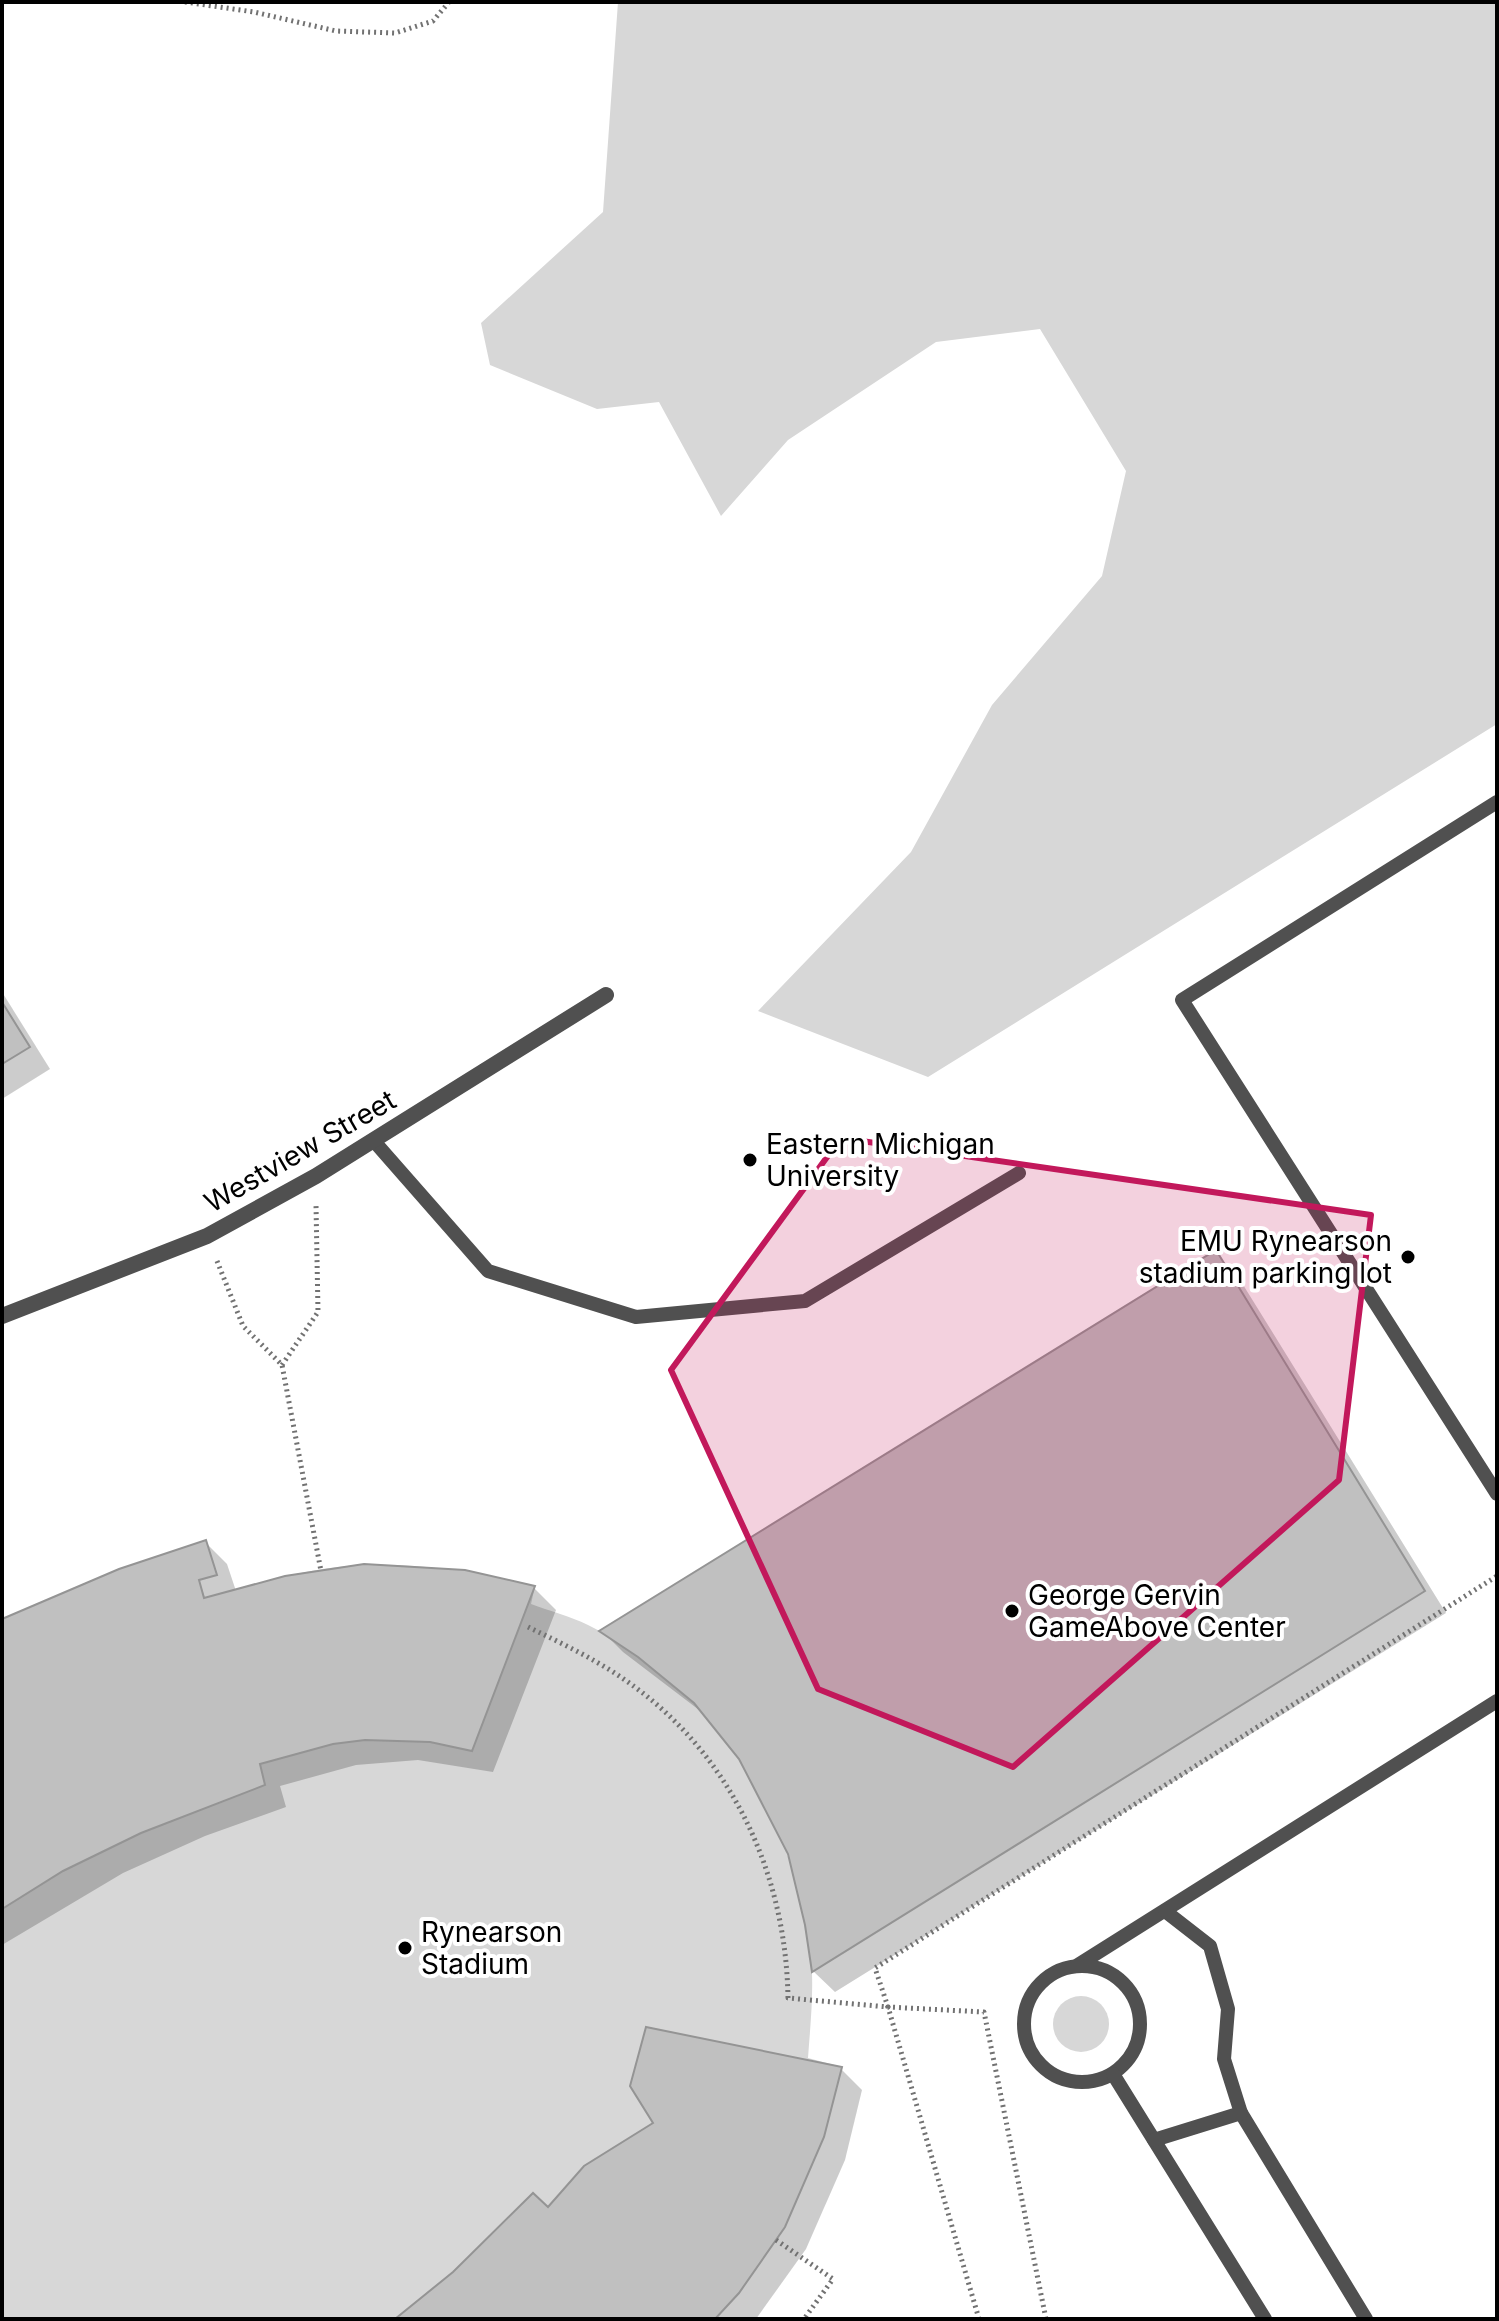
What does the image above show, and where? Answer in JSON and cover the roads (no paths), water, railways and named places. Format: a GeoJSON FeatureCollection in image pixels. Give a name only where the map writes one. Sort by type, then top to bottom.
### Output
{"type":"FeatureCollection","features":[{"type":"Feature","properties":{"kind":"street","name":"Westview Street"},"geometry":{"type":"LineString","coordinates":[[2,1316],[207,1236],[316,1176],[606,995]]}},
{"type":"Feature","properties":{"kind":"lane"},"geometry":{"type":"LineString","coordinates":[[1497,802],[1182,1000],[1497,1494]]}},
{"type":"Feature","properties":{"kind":"lane"},"geometry":{"type":"LineString","coordinates":[[373,1140],[488,1271],[636,1317],[805,1301],[1019,1173]]}},
{"type":"Feature","properties":{"kind":"lane"},"geometry":{"type":"LineString","coordinates":[[1078,1965],[1099,1967],[1124,1982],[1139,2008],[1140,2032],[1132,2055],[1113,2074],[1094,2082],[1070,2082],[1046,2071],[1029,2051],[1022,2023],[1029,1995],[1049,1974],[1078,1965],[1497,1701]]}},
{"type":"Feature","properties":{"kind":"lane"},"geometry":{"type":"LineString","coordinates":[[1165,1911],[1210,1946],[1228,2009],[1224,2059],[1241,2113],[1366,2319]]}},
{"type":"Feature","properties":{"kind":"lane"},"geometry":{"type":"LineString","coordinates":[[1113,2074],[1265,2319]]}},
{"type":"Feature","properties":{"kind":"lane"},"geometry":{"type":"LineString","coordinates":[[1154,2140],[1241,2113]]}},
{"type":"Feature","properties":{"kind":"place","name":"Eastern Michigan University"},"geometry":{"type":"Point","coordinates":[750,1160]}},
{"type":"Feature","properties":{"kind":"place","name":"EMU Rynearson stadium parking lot"},"geometry":{"type":"Point","coordinates":[1408,1257]}},
{"type":"Feature","properties":{"kind":"place","name":"George Gervin GameAbove Center"},"geometry":{"type":"Point","coordinates":[1012,1611]}},
{"type":"Feature","properties":{"kind":"place","name":"Rynearson Stadium"},"geometry":{"type":"Point","coordinates":[405,1948]}}]}
